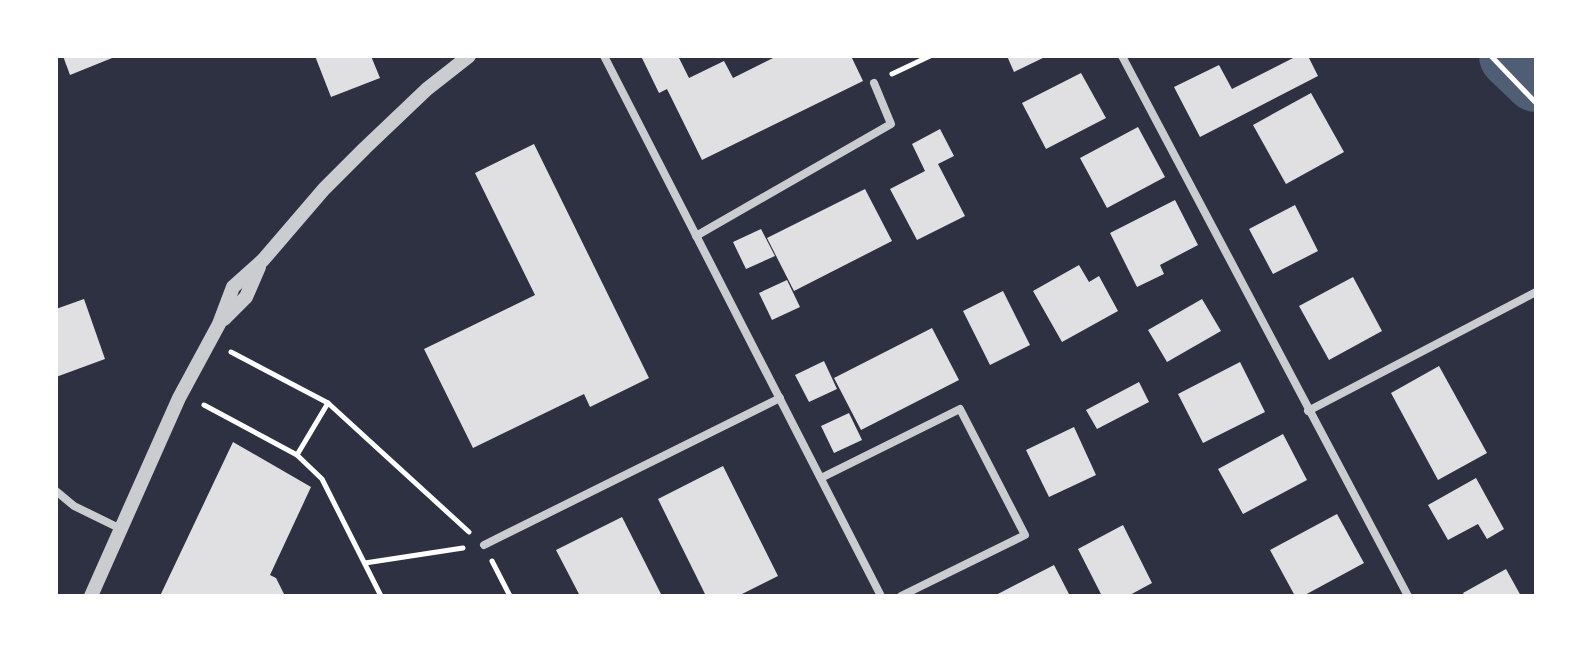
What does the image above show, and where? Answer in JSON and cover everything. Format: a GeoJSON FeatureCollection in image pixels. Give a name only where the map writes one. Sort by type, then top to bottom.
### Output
{"type":"FeatureCollection","features":[{"type":"Feature","properties":{"kind":"street"},"geometry":{"type":"LineString","coordinates":[[91,596],[182,393],[219,324],[233,287],[263,260],[334,178],[427,89],[469,56]]}},
{"type":"Feature","properties":{"kind":"street"},"geometry":{"type":"LineString","coordinates":[[604,56],[881,596]]}},
{"type":"Feature","properties":{"kind":"street"},"geometry":{"type":"LineString","coordinates":[[1122,56],[1408,596]]}},
{"type":"Feature","properties":{"kind":"street"},"geometry":{"type":"LineString","coordinates":[[696,236],[891,124],[874,83]]}},
{"type":"Feature","properties":{"kind":"street"},"geometry":{"type":"LineString","coordinates":[[1308,411],[1536,292]]}},
{"type":"Feature","properties":{"kind":"street"},"geometry":{"type":"LineString","coordinates":[[484,545],[780,398]]}},
{"type":"Feature","properties":{"kind":"street"},"geometry":{"type":"LineString","coordinates":[[821,478],[960,409],[1025,535],[901,596]]}},
{"type":"Feature","properties":{"kind":"street"},"geometry":{"type":"LineString","coordinates":[[56,491],[74,506],[121,529]]}},
{"type":"Feature","properties":{"kind":"path"},"geometry":{"type":"LineString","coordinates":[[874,83],[930,56]]}},
{"type":"Feature","properties":{"kind":"path"},"geometry":{"type":"LineString","coordinates":[[1491,56],[1536,103]]}},
{"type":"Feature","properties":{"kind":"path"},"geometry":{"type":"LineString","coordinates":[[209,340],[328,403],[484,545],[510,596]]}},
{"type":"Feature","properties":{"kind":"path"},"geometry":{"type":"LineString","coordinates":[[182,393],[297,455],[322,479],[381,596]]}},
{"type":"Feature","properties":{"kind":"path"},"geometry":{"type":"LineString","coordinates":[[297,455],[328,403]]}},
{"type":"Feature","properties":{"kind":"path"},"geometry":{"type":"LineString","coordinates":[[365,563],[484,545]]}},
{"type":"Feature","properties":{"kind":"building"},"geometry":{"type":"Polygon","coordinates":[[[63,56],[117,56],[70,75],[63,56]]]}},
{"type":"Feature","properties":{"kind":"building"},"geometry":{"type":"Polygon","coordinates":[[[315,56],[371,56],[380,78],[331,97],[315,56]]]}},
{"type":"Feature","properties":{"kind":"building"},"geometry":{"type":"Polygon","coordinates":[[[641,56],[678,56],[689,78],[724,61],[733,78],[777,56],[851,56],[863,81],[702,160],[667,89],[659,93],[641,56]]]}},
{"type":"Feature","properties":{"kind":"building"},"geometry":{"type":"Polygon","coordinates":[[[1007,56],[1047,56],[1014,72],[1007,56]]]}},
{"type":"Feature","properties":{"kind":"building"},"geometry":{"type":"Polygon","coordinates":[[[1297,56],[1308,56],[1318,76],[1200,137],[1174,87],[1219,65],[1232,89],[1297,56]]]}},
{"type":"Feature","properties":{"kind":"building"},"geometry":{"type":"Polygon","coordinates":[[[1081,73],[1106,118],[1046,149],[1022,103],[1081,73]]]}},
{"type":"Feature","properties":{"kind":"building"},"geometry":{"type":"Polygon","coordinates":[[[1311,93],[1344,152],[1286,184],[1253,125],[1311,93]]]}},
{"type":"Feature","properties":{"kind":"building"},"geometry":{"type":"Polygon","coordinates":[[[1138,127],[1165,177],[1107,208],[1080,158],[1138,127]]]}},
{"type":"Feature","properties":{"kind":"building"},"geometry":{"type":"Polygon","coordinates":[[[940,129],[954,156],[938,164],[965,216],[917,240],[890,189],[925,171],[912,144],[940,129]]]}},
{"type":"Feature","properties":{"kind":"building"},"geometry":{"type":"Polygon","coordinates":[[[534,144],[649,378],[590,407],[584,394],[473,448],[424,349],[535,295],[475,173],[534,144]]]}},
{"type":"Feature","properties":{"kind":"building"},"geometry":{"type":"Polygon","coordinates":[[[865,189],[892,241],[794,291],[767,238],[865,189]]]}},
{"type":"Feature","properties":{"kind":"building"},"geometry":{"type":"Polygon","coordinates":[[[1175,200],[1198,245],[1160,265],[1164,274],[1137,287],[1110,233],[1175,200]]]}},
{"type":"Feature","properties":{"kind":"building"},"geometry":{"type":"Polygon","coordinates":[[[1295,205],[1318,251],[1273,274],[1249,229],[1295,205]]]}},
{"type":"Feature","properties":{"kind":"building"},"geometry":{"type":"Polygon","coordinates":[[[761,229],[775,256],[746,269],[733,242],[761,229]]]}},
{"type":"Feature","properties":{"kind":"building"},"geometry":{"type":"Polygon","coordinates":[[[1079,265],[1089,282],[1099,276],[1118,311],[1062,342],[1033,291],[1079,265]]]}},
{"type":"Feature","properties":{"kind":"building"},"geometry":{"type":"Polygon","coordinates":[[[1353,277],[1382,331],[1329,360],[1299,306],[1353,277]]]}},
{"type":"Feature","properties":{"kind":"building"},"geometry":{"type":"Polygon","coordinates":[[[787,280],[800,307],[772,320],[759,293],[787,280]]]}},
{"type":"Feature","properties":{"kind":"building"},"geometry":{"type":"Polygon","coordinates":[[[1003,291],[1030,345],[990,365],[963,311],[1003,291]]]}},
{"type":"Feature","properties":{"kind":"building"},"geometry":{"type":"Polygon","coordinates":[[[84,299],[105,359],[56,377],[56,309],[84,299]]]}},
{"type":"Feature","properties":{"kind":"building"},"geometry":{"type":"Polygon","coordinates":[[[1202,299],[1221,331],[1167,362],[1148,330],[1202,299]]]}},
{"type":"Feature","properties":{"kind":"building"},"geometry":{"type":"Polygon","coordinates":[[[932,328],[959,380],[861,430],[834,378],[932,328]]]}},
{"type":"Feature","properties":{"kind":"building"},"geometry":{"type":"Polygon","coordinates":[[[824,361],[837,389],[809,402],[795,375],[824,361]]]}},
{"type":"Feature","properties":{"kind":"building"},"geometry":{"type":"Polygon","coordinates":[[[1240,362],[1265,412],[1203,443],[1178,394],[1240,362]]]}},
{"type":"Feature","properties":{"kind":"building"},"geometry":{"type":"Polygon","coordinates":[[[1439,366],[1487,453],[1438,480],[1391,393],[1439,366]]]}},
{"type":"Feature","properties":{"kind":"building"},"geometry":{"type":"Polygon","coordinates":[[[1139,382],[1149,402],[1097,429],[1086,410],[1139,382]]]}},
{"type":"Feature","properties":{"kind":"building"},"geometry":{"type":"Polygon","coordinates":[[[849,413],[862,440],[834,453],[821,426],[849,413]]]}},
{"type":"Feature","properties":{"kind":"building"},"geometry":{"type":"Polygon","coordinates":[[[1074,427],[1096,475],[1049,497],[1026,450],[1074,427]]]}},
{"type":"Feature","properties":{"kind":"building"},"geometry":{"type":"Polygon","coordinates":[[[1283,434],[1307,480],[1243,514],[1218,469],[1283,434]]]}},
{"type":"Feature","properties":{"kind":"building"},"geometry":{"type":"Polygon","coordinates":[[[233,442],[311,487],[270,575],[276,578],[285,596],[160,596],[233,442]]]}},
{"type":"Feature","properties":{"kind":"building"},"geometry":{"type":"Polygon","coordinates":[[[723,466],[778,576],[738,596],[706,596],[658,499],[723,466]]]}},
{"type":"Feature","properties":{"kind":"building"},"geometry":{"type":"Polygon","coordinates":[[[1476,478],[1504,529],[1487,539],[1478,524],[1448,540],[1428,505],[1476,478]]]}},
{"type":"Feature","properties":{"kind":"building"},"geometry":{"type":"Polygon","coordinates":[[[1337,514],[1364,563],[1303,596],[1295,596],[1270,550],[1337,514]]]}},
{"type":"Feature","properties":{"kind":"building"},"geometry":{"type":"Polygon","coordinates":[[[622,517],[662,596],[580,596],[556,550],[622,517]]]}},
{"type":"Feature","properties":{"kind":"building"},"geometry":{"type":"Polygon","coordinates":[[[1123,525],[1152,583],[1128,596],[1102,596],[1078,549],[1123,525]]]}},
{"type":"Feature","properties":{"kind":"building"},"geometry":{"type":"Polygon","coordinates":[[[1054,565],[1070,596],[994,596],[1021,582],[1054,565]]]}},
{"type":"Feature","properties":{"kind":"building"},"geometry":{"type":"Polygon","coordinates":[[[1506,569],[1521,596],[1465,596],[1463,593],[1506,569]]]}},
{"type":"Feature","properties":{"kind":"waterway"},"geometry":{"type":"LineString","coordinates":[[1511,56],[1536,80]]}}]}
